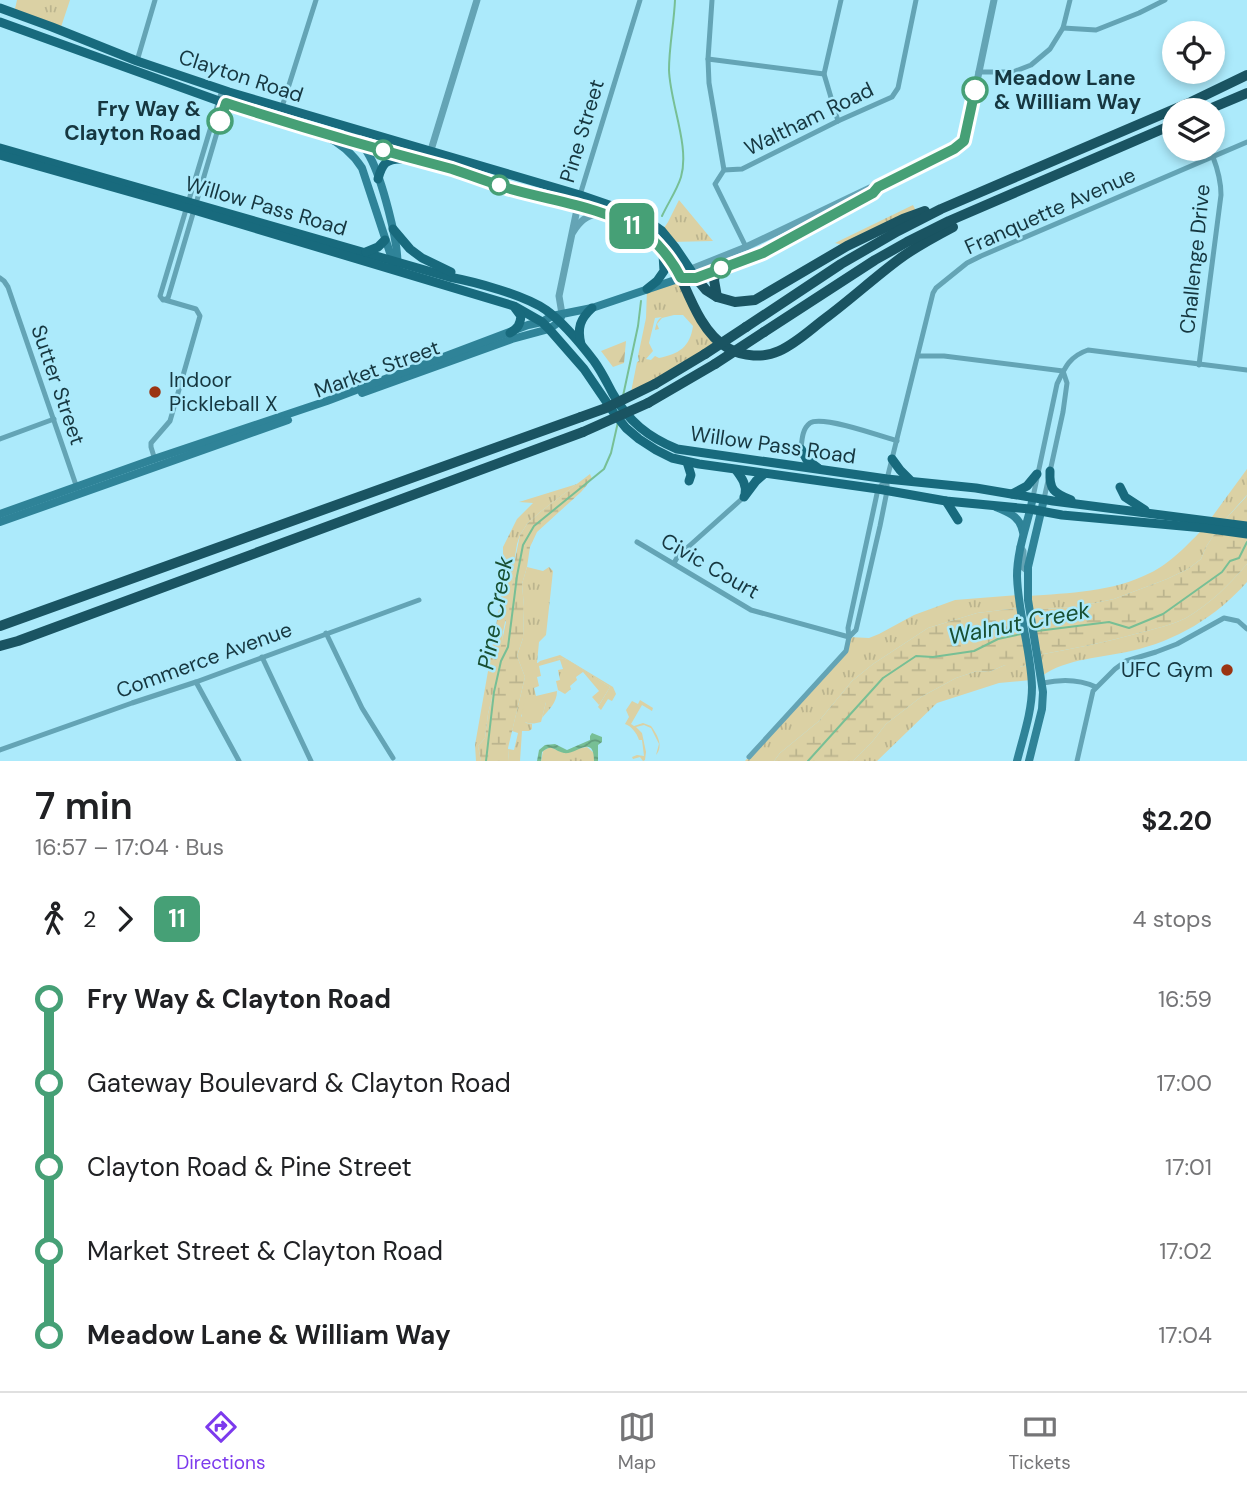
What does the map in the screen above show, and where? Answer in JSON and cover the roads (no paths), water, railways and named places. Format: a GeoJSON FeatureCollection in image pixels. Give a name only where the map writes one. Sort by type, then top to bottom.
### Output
{"type":"FeatureCollection","features":[{"type":"Feature","properties":{"kind":"highway"},"geometry":{"type":"LineString","coordinates":[[0,626],[606,408],[655,384],[705,354],[841,264],[898,230],[1247,75]]}},
{"type":"Feature","properties":{"kind":"highway"},"geometry":{"type":"LineString","coordinates":[[1225,102],[1247,93]]}},
{"type":"Feature","properties":{"kind":"highway"},"geometry":{"type":"LineString","coordinates":[[0,648],[583,432],[648,403],[715,364],[896,248],[949,221],[1162,129]]}},
{"type":"Feature","properties":{"kind":"highway"},"geometry":{"type":"LineString","coordinates":[[693,273],[706,290],[718,297],[735,302],[755,300],[870,234],[1011,179]]}},
{"type":"Feature","properties":{"kind":"highway"},"geometry":{"type":"LineString","coordinates":[[681,278],[700,316],[716,339],[740,353],[765,355],[792,343],[913,249],[1017,192]]}},
{"type":"Feature","properties":{"kind":"highway"},"geometry":{"type":"LineString","coordinates":[[717,269],[714,280],[718,297]]}},
{"type":"Feature","properties":{"kind":"main road","name":"Clayton Road"},"geometry":{"type":"LineString","coordinates":[[1,8],[137,61],[226,91],[580,195],[641,216],[662,231],[693,273]]}},
{"type":"Feature","properties":{"kind":"main road","name":"Clayton Road"},"geometry":{"type":"LineString","coordinates":[[0,21],[222,102],[577,206],[633,226],[661,249],[675,265],[681,278]]}},
{"type":"Feature","properties":{"kind":"main road"},"geometry":{"type":"LineString","coordinates":[[346,127],[362,144],[375,166],[393,229],[395,264]]}},
{"type":"Feature","properties":{"kind":"main road"},"geometry":{"type":"LineString","coordinates":[[310,129],[332,139],[355,158],[362,168],[395,264]]}},
{"type":"Feature","properties":{"kind":"main road","name":"Willow Pass Road"},"geometry":{"type":"LineString","coordinates":[[0,148],[279,235],[468,280],[530,301],[558,317],[598,367],[620,413],[659,442],[677,449],[1149,513],[1247,534]]}},
{"type":"Feature","properties":{"kind":"main road","name":"Willow Pass Road"},"geometry":{"type":"LineString","coordinates":[[0,155],[365,252],[514,306],[545,325],[639,439],[672,458],[946,501],[1030,509],[1062,515],[1247,526]]}},
{"type":"Feature","properties":{"kind":"main road"},"geometry":{"type":"LineString","coordinates":[[378,179],[381,168],[392,159],[428,163]]}},
{"type":"Feature","properties":{"kind":"main road","name":"Clayton Road"},"geometry":{"type":"LineString","coordinates":[[453,170],[476,165]]}},
{"type":"Feature","properties":{"kind":"main road"},"geometry":{"type":"LineString","coordinates":[[393,229],[410,249],[422,258],[468,280]]}},
{"type":"Feature","properties":{"kind":"main road"},"geometry":{"type":"LineString","coordinates":[[279,235],[306,240],[309,236]]}},
{"type":"Feature","properties":{"kind":"main road"},"geometry":{"type":"LineString","coordinates":[[365,252],[378,247],[385,240]]}},
{"type":"Feature","properties":{"kind":"main road"},"geometry":{"type":"LineString","coordinates":[[647,289],[664,271],[661,249]]}},
{"type":"Feature","properties":{"kind":"main road","name":"Market Street"},"geometry":{"type":"LineString","coordinates":[[2,515],[455,360],[512,339],[558,317],[693,273]]}},
{"type":"Feature","properties":{"kind":"main road"},"geometry":{"type":"LineString","coordinates":[[510,333],[521,322],[521,316],[514,306]]}},
{"type":"Feature","properties":{"kind":"main road"},"geometry":{"type":"LineString","coordinates":[[581,346],[580,323],[592,308]]}},
{"type":"Feature","properties":{"kind":"main road","name":"Market Street"},"geometry":{"type":"LineString","coordinates":[[156,463],[528,325],[545,325]]}},
{"type":"Feature","properties":{"kind":"main road"},"geometry":{"type":"LineString","coordinates":[[427,363],[449,358],[455,360],[457,356],[476,346]]}},
{"type":"Feature","properties":{"kind":"main road"},"geometry":{"type":"LineString","coordinates":[[801,449],[807,460],[819,470]]}},
{"type":"Feature","properties":{"kind":"main road"},"geometry":{"type":"LineString","coordinates":[[892,459],[912,481]]}},
{"type":"Feature","properties":{"kind":"main road"},"geometry":{"type":"LineString","coordinates":[[687,462],[691,475],[689,481]]}},
{"type":"Feature","properties":{"kind":"main road"},"geometry":{"type":"LineString","coordinates":[[736,470],[744,481],[744,497]]}},
{"type":"Feature","properties":{"kind":"main road"},"geometry":{"type":"LineString","coordinates":[[1050,471],[1051,487],[1062,496],[1079,503]]}},
{"type":"Feature","properties":{"kind":"main road"},"geometry":{"type":"LineString","coordinates":[[744,497],[764,474]]}},
{"type":"Feature","properties":{"kind":"main road"},"geometry":{"type":"LineString","coordinates":[[1012,494],[1027,486],[1037,474]]}},
{"type":"Feature","properties":{"kind":"main road"},"geometry":{"type":"LineString","coordinates":[[1120,488],[1125,497],[1149,513]]}},
{"type":"Feature","properties":{"kind":"main road"},"geometry":{"type":"LineString","coordinates":[[1017,761],[1032,690],[1018,601],[1017,575],[1020,547],[1032,497]]}},
{"type":"Feature","properties":{"kind":"main road"},"geometry":{"type":"LineString","coordinates":[[1030,761],[1042,709],[1043,683],[1028,600],[1028,571],[1030,551],[1044,499]]}},
{"type":"Feature","properties":{"kind":"main road"},"geometry":{"type":"LineString","coordinates":[[946,501],[958,520]]}},
{"type":"Feature","properties":{"kind":"main road"},"geometry":{"type":"LineString","coordinates":[[993,506],[1017,517],[1021,522],[1023,537]]}},
{"type":"Feature","properties":{"kind":"street"},"geometry":{"type":"LineString","coordinates":[[134,72],[155,0]]}},
{"type":"Feature","properties":{"kind":"street"},"geometry":{"type":"LineString","coordinates":[[282,109],[316,0]]}},
{"type":"Feature","properties":{"kind":"street"},"geometry":{"type":"LineString","coordinates":[[428,163],[477,0]]}},
{"type":"Feature","properties":{"kind":"street","name":"Pine Street"},"geometry":{"type":"LineString","coordinates":[[558,317],[559,296],[577,206],[640,0]]}},
{"type":"Feature","properties":{"kind":"street"},"geometry":{"type":"LineString","coordinates":[[712,0],[709,83],[724,170],[715,184],[746,247]]}},
{"type":"Feature","properties":{"kind":"street"},"geometry":{"type":"LineString","coordinates":[[838,121],[824,74],[839,0]]}},
{"type":"Feature","properties":{"kind":"street","name":"Waltham Road"},"geometry":{"type":"LineString","coordinates":[[724,170],[742,169],[892,97],[898,88],[916,0]]}},
{"type":"Feature","properties":{"kind":"street"},"geometry":{"type":"LineString","coordinates":[[994,0],[978,72],[1013,72],[1031,65],[1050,49],[1063,28],[1070,0]]}},
{"type":"Feature","properties":{"kind":"street"},"geometry":{"type":"LineString","coordinates":[[1063,28],[1096,30],[1165,0]]}},
{"type":"Feature","properties":{"kind":"street"},"geometry":{"type":"LineString","coordinates":[[0,21],[1,8]]}},
{"type":"Feature","properties":{"kind":"street"},"geometry":{"type":"LineString","coordinates":[[708,59],[824,74]]}},
{"type":"Feature","properties":{"kind":"street","name":"Market Street"},"geometry":{"type":"LineString","coordinates":[[693,273],[954,149],[964,141],[978,72]]}},
{"type":"Feature","properties":{"kind":"street"},"geometry":{"type":"LineString","coordinates":[[156,463],[151,443],[170,421],[200,317],[196,309],[163,300],[168,298],[226,91]]}},
{"type":"Feature","properties":{"kind":"street","name":"Franquette Avenue"},"geometry":{"type":"LineString","coordinates":[[1225,151],[1247,142]]}},
{"type":"Feature","properties":{"kind":"street","name":"Franquette Avenue"},"geometry":{"type":"LineString","coordinates":[[887,479],[936,288],[967,263],[981,256],[1201,161]]}},
{"type":"Feature","properties":{"kind":"street","name":"Challenge Drive"},"geometry":{"type":"LineString","coordinates":[[1199,365],[1221,183],[1214,161]]}},
{"type":"Feature","properties":{"kind":"street","name":"Market Street"},"geometry":{"type":"LineString","coordinates":[[693,273],[717,269],[763,253],[873,193],[878,187]]}},
{"type":"Feature","properties":{"kind":"street"},"geometry":{"type":"LineString","coordinates":[[571,235],[582,220],[598,213]]}},
{"type":"Feature","properties":{"kind":"street","name":"Sutter Street"},"geometry":{"type":"LineString","coordinates":[[0,278],[8,287],[78,490]]}},
{"type":"Feature","properties":{"kind":"street"},"geometry":{"type":"LineString","coordinates":[[1032,497],[1058,384],[1073,356],[1088,350],[1247,370]]}},
{"type":"Feature","properties":{"kind":"street"},"geometry":{"type":"LineString","coordinates":[[918,356],[944,356],[1063,371]]}},
{"type":"Feature","properties":{"kind":"street"},"geometry":{"type":"LineString","coordinates":[[1044,499],[1063,412],[1067,383],[1063,371]]}},
{"type":"Feature","properties":{"kind":"street"},"geometry":{"type":"LineString","coordinates":[[0,439],[54,419]]}},
{"type":"Feature","properties":{"kind":"street"},"geometry":{"type":"LineString","coordinates":[[801,449],[804,429],[818,420],[897,440]]}},
{"type":"Feature","properties":{"kind":"street"},"geometry":{"type":"LineString","coordinates":[[749,757],[846,651],[859,574],[887,479]]}},
{"type":"Feature","properties":{"kind":"street"},"geometry":{"type":"LineString","coordinates":[[849,637],[856,630],[883,490]]}},
{"type":"Feature","properties":{"kind":"street"},"geometry":{"type":"LineString","coordinates":[[674,563],[678,555],[744,497]]}},
{"type":"Feature","properties":{"kind":"street","name":"Civic Court"},"geometry":{"type":"LineString","coordinates":[[636,542],[751,610],[849,637]]}},
{"type":"Feature","properties":{"kind":"street"},"geometry":{"type":"LineString","coordinates":[[1020,547],[1023,551],[1023,567],[1028,571]]}},
{"type":"Feature","properties":{"kind":"street","name":"Commerce Avenue"},"geometry":{"type":"LineString","coordinates":[[0,750],[419,600]]}},
{"type":"Feature","properties":{"kind":"street"},"geometry":{"type":"LineString","coordinates":[[1077,761],[1093,691],[1115,669],[1126,661],[1171,646],[1220,619],[1234,619],[1247,629]]}},
{"type":"Feature","properties":{"kind":"street"},"geometry":{"type":"LineString","coordinates":[[326,633],[362,708],[393,758]]}},
{"type":"Feature","properties":{"kind":"street"},"geometry":{"type":"LineString","coordinates":[[262,657],[310,759],[302,761]]}},
{"type":"Feature","properties":{"kind":"street"},"geometry":{"type":"LineString","coordinates":[[1043,683],[1077,680],[1096,687]]}},
{"type":"Feature","properties":{"kind":"street"},"geometry":{"type":"LineString","coordinates":[[196,682],[239,761]]}},
{"type":"Feature","properties":{"kind":"water"},"geometry":{"type":"Polygon","coordinates":[[[592,733],[602,737],[602,742],[598,745],[598,761],[594,761],[591,748],[584,747],[569,753],[549,748],[542,752],[541,761],[537,761],[539,750],[545,745],[555,744],[567,750],[590,740],[592,733]]]}},
{"type":"Feature","properties":{"kind":"waterway","name":"Pine Creek"},"geometry":{"type":"LineString","coordinates":[[662,216],[679,182],[683,165],[669,70],[675,0]]}},
{"type":"Feature","properties":{"kind":"waterway","name":"Pine Creek"},"geometry":{"type":"LineString","coordinates":[[623,396],[641,301]]}},
{"type":"Feature","properties":{"kind":"waterway","name":"Pine Creek"},"geometry":{"type":"LineString","coordinates":[[486,761],[494,692],[501,661],[508,647],[523,545],[534,526],[604,469],[611,453],[618,422]]}},
{"type":"Feature","properties":{"kind":"waterway","name":"Walnut Creek"},"geometry":{"type":"LineString","coordinates":[[1037,631],[1109,622],[1129,628],[1163,614],[1222,572],[1230,561],[1239,558],[1247,542]]}},
{"type":"Feature","properties":{"kind":"waterway","name":"Walnut Creek"},"geometry":{"type":"LineString","coordinates":[[808,761],[883,678],[916,656],[933,657],[974,651],[998,639],[1021,634]]}},
{"type":"Feature","properties":{"kind":"place","name":"Meadow Lane & William Way"},"geometry":{"type":"Point","coordinates":[975,90]}},
{"type":"Feature","properties":{"kind":"place","name":"Fry Way & Clayton Road"},"geometry":{"type":"Point","coordinates":[220,121]}},
{"type":"Feature","properties":{"kind":"place","name":"Indoor Pickleball X"},"geometry":{"type":"Point","coordinates":[155,392]}},
{"type":"Feature","properties":{"kind":"place","name":"UFC Gym"},"geometry":{"type":"Point","coordinates":[1227,670]}}]}
